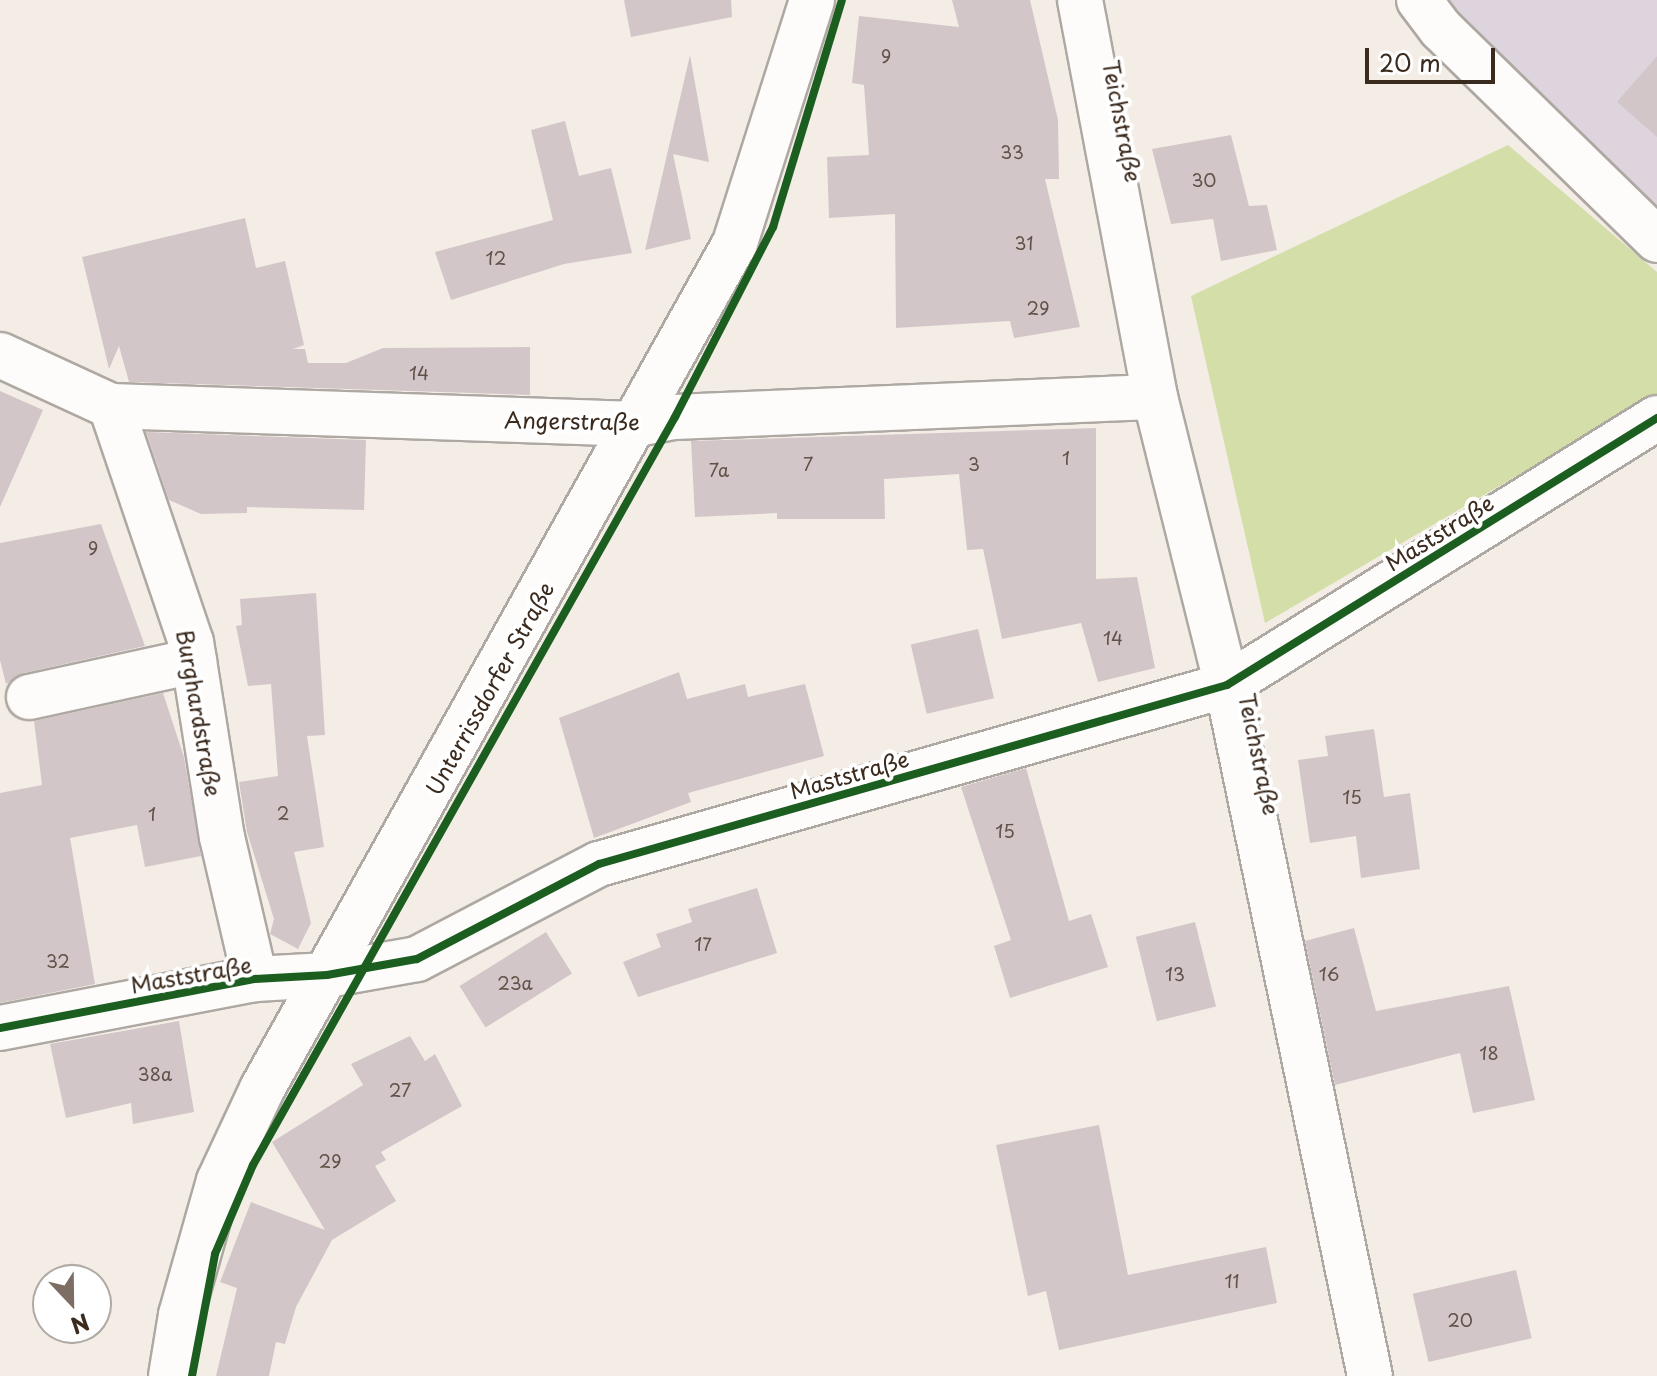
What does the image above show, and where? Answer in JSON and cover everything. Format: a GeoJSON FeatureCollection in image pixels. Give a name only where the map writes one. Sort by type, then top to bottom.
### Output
{"type":"FeatureCollection","features":[{"type":"Feature","properties":{"kind":"street","name":"Unterrissdorfer Straße"},"geometry":{"type":"LineString","coordinates":[[171,1376],[181,1315],[219,1181],[262,1089],[638,424],[735,243],[812,0]]}},
{"type":"Feature","properties":{"kind":"street","name":"Teichstraße"},"geometry":{"type":"LineString","coordinates":[[1080,0],[1155,397],[1227,685],[1370,1376]]}},
{"type":"Feature","properties":{"kind":"street"},"geometry":{"type":"LineString","coordinates":[[1419,0],[1441,29],[1657,240]]}},
{"type":"Feature","properties":{"kind":"street","name":"Angerstraße"},"geometry":{"type":"LineString","coordinates":[[0,355],[111,406],[638,424],[675,417],[1155,397]]}},
{"type":"Feature","properties":{"kind":"street","name":"Burghardstraße"},"geometry":{"type":"LineString","coordinates":[[111,406],[194,661],[222,837],[255,979]]}},
{"type":"Feature","properties":{"kind":"street","name":"Maststraße"},"geometry":{"type":"LineString","coordinates":[[0,1028],[255,979],[327,975],[417,959],[599,864],[1227,685],[1657,418]]}},
{"type":"Feature","properties":{"kind":"street"},"geometry":{"type":"LineString","coordinates":[[29,697],[194,661]]}},
{"type":"Feature","properties":{"kind":"shaded area"},"geometry":{"type":"Polygon","coordinates":[[[1428,0],[1657,0],[1657,215],[1428,0]]]}},
{"type":"Feature","properties":{"kind":"green space"},"geometry":{"type":"Polygon","coordinates":[[[1508,145],[1657,272],[1657,394],[1265,623],[1191,296],[1508,145]]]}},
{"type":"Feature","properties":{"kind":"building"},"geometry":{"type":"Polygon","coordinates":[[[624,0],[731,0],[732,17],[631,37],[624,0]]]}},
{"type":"Feature","properties":{"kind":"building"},"geometry":{"type":"Polygon","coordinates":[[[952,0],[1030,0],[1058,120],[1059,179],[1045,179],[1080,327],[1014,338],[1010,321],[896,328],[895,214],[829,218],[827,157],[869,155],[864,85],[852,83],[859,16],[959,27],[952,0]]]}},
{"type":"Feature","properties":{"kind":"building"},"geometry":{"type":"Polygon","coordinates":[[[690,55],[709,162],[673,154],[691,239],[645,250],[690,55]]]}},
{"type":"Feature","properties":{"kind":"building"},"geometry":{"type":"Polygon","coordinates":[[[1657,56],[1657,137],[1617,102],[1657,56]]]}},
{"type":"Feature","properties":{"kind":"building"},"geometry":{"type":"Polygon","coordinates":[[[565,121],[579,176],[611,168],[632,253],[564,264],[451,300],[435,252],[553,220],[531,130],[565,121]]]}},
{"type":"Feature","properties":{"kind":"building"},"geometry":{"type":"Polygon","coordinates":[[[1231,135],[1249,206],[1267,205],[1277,250],[1221,261],[1213,219],[1171,224],[1152,149],[1231,135]]]}},
{"type":"Feature","properties":{"kind":"building"},"geometry":{"type":"Polygon","coordinates":[[[245,218],[256,268],[285,261],[304,345],[293,349],[305,349],[308,363],[346,363],[383,348],[530,347],[530,395],[129,382],[119,346],[109,369],[82,257],[245,218]]]}},
{"type":"Feature","properties":{"kind":"building"},"geometry":{"type":"Polygon","coordinates":[[[0,391],[43,410],[0,507],[0,391]]]}},
{"type":"Feature","properties":{"kind":"building"},"geometry":{"type":"Polygon","coordinates":[[[1096,428],[1096,579],[1137,577],[1155,668],[1098,682],[1081,623],[1002,639],[983,549],[967,550],[959,474],[884,479],[885,519],[777,519],[777,513],[695,517],[691,441],[1096,428]]]}},
{"type":"Feature","properties":{"kind":"building"},"geometry":{"type":"Polygon","coordinates":[[[146,432],[366,440],[364,510],[247,507],[247,513],[201,514],[169,500],[146,432]]]}},
{"type":"Feature","properties":{"kind":"building"},"geometry":{"type":"Polygon","coordinates":[[[101,524],[145,646],[24,673],[6,684],[0,660],[0,543],[101,524]]]}},
{"type":"Feature","properties":{"kind":"building"},"geometry":{"type":"Polygon","coordinates":[[[316,593],[325,735],[307,736],[324,847],[294,852],[311,923],[298,949],[270,934],[274,919],[247,832],[239,782],[278,776],[271,684],[248,686],[236,626],[242,625],[240,599],[316,593]]]}},
{"type":"Feature","properties":{"kind":"building"},"geometry":{"type":"Polygon","coordinates":[[[978,629],[994,698],[927,714],[911,645],[978,629]]]}},
{"type":"Feature","properties":{"kind":"building"},"geometry":{"type":"Polygon","coordinates":[[[679,672],[687,699],[745,684],[748,697],[805,684],[824,756],[688,793],[691,802],[594,838],[559,718],[679,672]]]}},
{"type":"Feature","properties":{"kind":"building"},"geometry":{"type":"Polygon","coordinates":[[[163,693],[184,757],[201,856],[145,867],[137,825],[70,838],[95,984],[0,1003],[0,793],[42,785],[34,721],[163,693]]]}},
{"type":"Feature","properties":{"kind":"building"},"geometry":{"type":"Polygon","coordinates":[[[1374,729],[1384,797],[1410,793],[1420,869],[1361,878],[1356,836],[1310,843],[1298,760],[1328,756],[1325,736],[1374,729]]]}},
{"type":"Feature","properties":{"kind":"building"},"geometry":{"type":"Polygon","coordinates":[[[1026,768],[1069,921],[1091,914],[1108,967],[1010,998],[994,946],[1011,940],[961,787],[1026,768]]]}},
{"type":"Feature","properties":{"kind":"building"},"geometry":{"type":"Polygon","coordinates":[[[757,888],[777,953],[638,997],[623,962],[661,947],[656,934],[692,922],[688,909],[757,888]]]}},
{"type":"Feature","properties":{"kind":"building"},"geometry":{"type":"Polygon","coordinates":[[[1195,922],[1216,1006],[1157,1021],[1136,937],[1195,922]]]}},
{"type":"Feature","properties":{"kind":"building"},"geometry":{"type":"Polygon","coordinates":[[[1354,928],[1376,1011],[1509,986],[1535,1100],[1473,1113],[1460,1053],[1335,1085],[1305,941],[1354,928]]]}},
{"type":"Feature","properties":{"kind":"building"},"geometry":{"type":"Polygon","coordinates":[[[546,932],[572,974],[485,1028],[459,986],[546,932]]]}},
{"type":"Feature","properties":{"kind":"building"},"geometry":{"type":"Polygon","coordinates":[[[179,1021],[194,1112],[133,1124],[131,1103],[66,1118],[50,1044],[179,1021]]]}},
{"type":"Feature","properties":{"kind":"building"},"geometry":{"type":"Polygon","coordinates":[[[410,1036],[425,1061],[435,1054],[462,1106],[381,1152],[386,1160],[375,1166],[396,1201],[332,1240],[296,1307],[285,1344],[276,1342],[269,1376],[216,1376],[237,1288],[220,1282],[251,1202],[325,1230],[272,1142],[363,1085],[351,1064],[410,1036]]]}},
{"type":"Feature","properties":{"kind":"building"},"geometry":{"type":"Polygon","coordinates":[[[1099,1125],[1128,1275],[1266,1247],[1277,1303],[1059,1350],[1046,1291],[1028,1296],[996,1145],[1099,1125]]]}},
{"type":"Feature","properties":{"kind":"building"},"geometry":{"type":"Polygon","coordinates":[[[1516,1270],[1532,1338],[1428,1362],[1413,1294],[1516,1270]]]}},
{"type":"Feature","properties":{"kind":"cycle path"},"geometry":{"type":"LineString","coordinates":[[192,1376],[215,1254],[253,1165],[675,417],[773,227],[842,0]]}},
{"type":"Feature","properties":{"kind":"cycle path"},"geometry":{"type":"LineString","coordinates":[[0,1028],[255,979],[327,975],[417,959],[599,864],[1227,685],[1657,418]]}}]}
